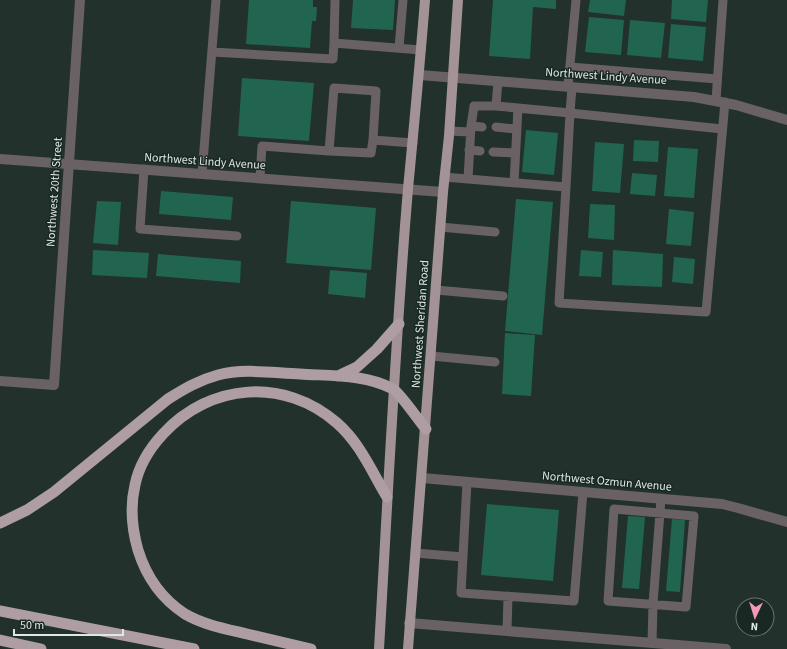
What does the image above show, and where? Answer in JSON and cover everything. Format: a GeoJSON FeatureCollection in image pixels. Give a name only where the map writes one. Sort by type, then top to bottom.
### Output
{"type":"FeatureCollection","features":[{"type":"Feature","properties":{"kind":"highway"},"geometry":{"type":"LineString","coordinates":[[337,377],[356,367],[377,349],[399,324]]}},
{"type":"Feature","properties":{"kind":"highway"},"geometry":{"type":"LineString","coordinates":[[0,523],[27,510],[54,492],[168,399],[192,385],[219,375],[238,372],[259,372],[359,378],[379,383],[394,390],[426,429]]}},
{"type":"Feature","properties":{"kind":"highway"},"geometry":{"type":"LineString","coordinates":[[309,648],[204,624],[172,604],[157,588],[141,557],[135,537],[132,519],[132,501],[135,484],[146,455],[156,441],[177,420],[201,405],[221,397],[239,393],[272,392],[305,402],[321,411],[337,423],[358,446],[387,497]]}},
{"type":"Feature","properties":{"kind":"highway"},"geometry":{"type":"LineString","coordinates":[[0,611],[194,649]]}},
{"type":"Feature","properties":{"kind":"highway"},"geometry":{"type":"LineString","coordinates":[[0,640],[41,649]]}},
{"type":"Feature","properties":{"kind":"main road","name":"Northwest Sheridan Road"},"geometry":{"type":"LineString","coordinates":[[379,649],[387,497],[408,189],[420,75],[425,0]]}},
{"type":"Feature","properties":{"kind":"main road","name":"Northwest Sheridan Road"},"geometry":{"type":"LineString","coordinates":[[408,649],[458,0]]}},
{"type":"Feature","properties":{"kind":"street","name":"Northwest 20th Street"},"geometry":{"type":"LineString","coordinates":[[0,381],[54,385],[80,0]]}},
{"type":"Feature","properties":{"kind":"street","name":"Northwest Lindy Avenue"},"geometry":{"type":"LineString","coordinates":[[420,75],[694,96],[720,101],[787,120]]}},
{"type":"Feature","properties":{"kind":"street","name":"Northwest Lindy Avenue"},"geometry":{"type":"LineString","coordinates":[[0,159],[443,192]]}},
{"type":"Feature","properties":{"kind":"street","name":"Northwest Ozmun Avenue"},"geometry":{"type":"LineString","coordinates":[[422,478],[695,502],[738,508],[787,522]]}},
{"type":"Feature","properties":{"kind":"street"},"geometry":{"type":"LineString","coordinates":[[409,623],[726,649]]}},
{"type":"Feature","properties":{"kind":"lane"},"geometry":{"type":"LineString","coordinates":[[202,174],[216,0]]}},
{"type":"Feature","properties":{"kind":"lane"},"geometry":{"type":"LineString","coordinates":[[212,52],[333,59],[335,0]]}},
{"type":"Feature","properties":{"kind":"lane"},"geometry":{"type":"LineString","coordinates":[[399,48],[402,0]]}},
{"type":"Feature","properties":{"kind":"lane"},"geometry":{"type":"LineString","coordinates":[[576,0],[570,67],[570,113],[559,303],[706,312],[722,129],[717,79],[723,0]]}},
{"type":"Feature","properties":{"kind":"lane"},"geometry":{"type":"LineString","coordinates":[[334,43],[421,50]]}},
{"type":"Feature","properties":{"kind":"lane"},"geometry":{"type":"LineString","coordinates":[[570,67],[717,79]]}},
{"type":"Feature","properties":{"kind":"lane"},"geometry":{"type":"LineString","coordinates":[[496,106],[498,81]]}},
{"type":"Feature","properties":{"kind":"lane"},"geometry":{"type":"LineString","coordinates":[[260,178],[262,146],[372,154],[376,91],[334,88],[329,150]]}},
{"type":"Feature","properties":{"kind":"lane"},"geometry":{"type":"LineString","coordinates":[[468,179],[470,129],[474,106],[518,108],[722,129]]}},
{"type":"Feature","properties":{"kind":"lane"},"geometry":{"type":"LineString","coordinates":[[514,183],[518,108]]}},
{"type":"Feature","properties":{"kind":"lane"},"geometry":{"type":"LineString","coordinates":[[449,131],[482,127]]}},
{"type":"Feature","properties":{"kind":"lane"},"geometry":{"type":"LineString","coordinates":[[496,127],[516,129]]}},
{"type":"Feature","properties":{"kind":"lane"},"geometry":{"type":"LineString","coordinates":[[373,140],[413,143]]}},
{"type":"Feature","properties":{"kind":"lane"},"geometry":{"type":"LineString","coordinates":[[469,150],[480,151]]}},
{"type":"Feature","properties":{"kind":"lane"},"geometry":{"type":"LineString","coordinates":[[493,152],[515,153]]}},
{"type":"Feature","properties":{"kind":"lane"},"geometry":{"type":"LineString","coordinates":[[144,169],[140,229],[237,236]]}},
{"type":"Feature","properties":{"kind":"lane"},"geometry":{"type":"LineString","coordinates":[[444,177],[566,187]]}},
{"type":"Feature","properties":{"kind":"lane"},"geometry":{"type":"LineString","coordinates":[[440,227],[495,232]]}},
{"type":"Feature","properties":{"kind":"lane"},"geometry":{"type":"LineString","coordinates":[[436,290],[503,296]]}},
{"type":"Feature","properties":{"kind":"lane"},"geometry":{"type":"LineString","coordinates":[[431,356],[495,362]]}},
{"type":"Feature","properties":{"kind":"lane"},"geometry":{"type":"LineString","coordinates":[[467,482],[461,592],[574,601],[583,492]]}},
{"type":"Feature","properties":{"kind":"lane"},"geometry":{"type":"LineString","coordinates":[[615,495],[608,601],[686,607],[695,502]]}},
{"type":"Feature","properties":{"kind":"lane"},"geometry":{"type":"LineString","coordinates":[[652,643],[653,604],[661,499]]}},
{"type":"Feature","properties":{"kind":"lane"},"geometry":{"type":"LineString","coordinates":[[614,509],[694,516]]}},
{"type":"Feature","properties":{"kind":"lane"},"geometry":{"type":"LineString","coordinates":[[415,553],[463,557]]}},
{"type":"Feature","properties":{"kind":"lane"},"geometry":{"type":"LineString","coordinates":[[507,631],[508,596]]}},
{"type":"Feature","properties":{"kind":"building"},"geometry":{"type":"Polygon","coordinates":[[[249,0],[313,0],[313,7],[317,7],[316,21],[312,21],[310,48],[246,44],[249,0]]]}},
{"type":"Feature","properties":{"kind":"building"},"geometry":{"type":"Polygon","coordinates":[[[353,0],[395,0],[393,30],[351,28],[353,0]]]}},
{"type":"Feature","properties":{"kind":"building"},"geometry":{"type":"Polygon","coordinates":[[[493,0],[556,0],[556,9],[533,7],[530,59],[489,56],[493,0]]]}},
{"type":"Feature","properties":{"kind":"building"},"geometry":{"type":"Polygon","coordinates":[[[590,0],[626,0],[624,16],[588,12],[590,0]]]}},
{"type":"Feature","properties":{"kind":"building"},"geometry":{"type":"Polygon","coordinates":[[[672,0],[708,0],[706,22],[671,19],[672,0]]]}},
{"type":"Feature","properties":{"kind":"building"},"geometry":{"type":"Polygon","coordinates":[[[589,17],[624,20],[621,55],[585,52],[589,17]]]}},
{"type":"Feature","properties":{"kind":"building"},"geometry":{"type":"Polygon","coordinates":[[[630,20],[665,23],[661,58],[627,55],[630,20]]]}},
{"type":"Feature","properties":{"kind":"building"},"geometry":{"type":"Polygon","coordinates":[[[671,24],[706,27],[703,61],[668,58],[671,24]]]}},
{"type":"Feature","properties":{"kind":"building"},"geometry":{"type":"Polygon","coordinates":[[[242,78],[314,83],[309,141],[238,136],[242,78]]]}},
{"type":"Feature","properties":{"kind":"building"},"geometry":{"type":"Polygon","coordinates":[[[526,130],[558,133],[554,175],[522,172],[526,130]]]}},
{"type":"Feature","properties":{"kind":"building"},"geometry":{"type":"Polygon","coordinates":[[[634,140],[659,141],[658,162],[633,161],[634,140]]]}},
{"type":"Feature","properties":{"kind":"building"},"geometry":{"type":"Polygon","coordinates":[[[595,142],[624,144],[620,193],[592,191],[595,142]]]}},
{"type":"Feature","properties":{"kind":"building"},"geometry":{"type":"Polygon","coordinates":[[[668,147],[698,149],[694,198],[664,196],[668,147]]]}},
{"type":"Feature","properties":{"kind":"building"},"geometry":{"type":"Polygon","coordinates":[[[632,173],[657,175],[655,196],[630,194],[632,173]]]}},
{"type":"Feature","properties":{"kind":"building"},"geometry":{"type":"Polygon","coordinates":[[[161,191],[233,197],[231,220],[159,214],[161,191]]]}},
{"type":"Feature","properties":{"kind":"building"},"geometry":{"type":"Polygon","coordinates":[[[516,199],[553,202],[542,335],[505,331],[516,199]]]}},
{"type":"Feature","properties":{"kind":"building"},"geometry":{"type":"Polygon","coordinates":[[[97,201],[121,202],[118,245],[93,243],[97,201]]]}},
{"type":"Feature","properties":{"kind":"building"},"geometry":{"type":"Polygon","coordinates":[[[291,201],[376,208],[371,270],[286,263],[291,201]]]}},
{"type":"Feature","properties":{"kind":"building"},"geometry":{"type":"Polygon","coordinates":[[[590,204],[615,205],[614,240],[588,238],[590,204]]]}},
{"type":"Feature","properties":{"kind":"building"},"geometry":{"type":"Polygon","coordinates":[[[669,209],[694,212],[691,246],[666,244],[669,209]]]}},
{"type":"Feature","properties":{"kind":"building"},"geometry":{"type":"Polygon","coordinates":[[[93,250],[149,253],[147,278],[92,275],[93,250]]]}},
{"type":"Feature","properties":{"kind":"building"},"geometry":{"type":"Polygon","coordinates":[[[581,250],[603,252],[601,277],[579,276],[581,250]]]}},
{"type":"Feature","properties":{"kind":"building"},"geometry":{"type":"Polygon","coordinates":[[[613,250],[663,254],[662,287],[612,285],[613,250]]]}},
{"type":"Feature","properties":{"kind":"building"},"geometry":{"type":"Polygon","coordinates":[[[158,254],[241,261],[240,283],[156,276],[158,254]]]}},
{"type":"Feature","properties":{"kind":"building"},"geometry":{"type":"Polygon","coordinates":[[[674,257],[695,259],[693,284],[672,282],[674,257]]]}},
{"type":"Feature","properties":{"kind":"building"},"geometry":{"type":"Polygon","coordinates":[[[330,270],[367,273],[365,298],[328,294],[330,270]]]}},
{"type":"Feature","properties":{"kind":"building"},"geometry":{"type":"Polygon","coordinates":[[[505,333],[535,335],[531,396],[502,394],[505,333]]]}},
{"type":"Feature","properties":{"kind":"building"},"geometry":{"type":"Polygon","coordinates":[[[487,504],[559,510],[553,581],[481,575],[487,504]]]}},
{"type":"Feature","properties":{"kind":"building"},"geometry":{"type":"Polygon","coordinates":[[[628,516],[645,517],[639,589],[622,588],[628,516]]]}},
{"type":"Feature","properties":{"kind":"building"},"geometry":{"type":"Polygon","coordinates":[[[672,519],[685,520],[680,592],[666,591],[672,519]]]}}]}
